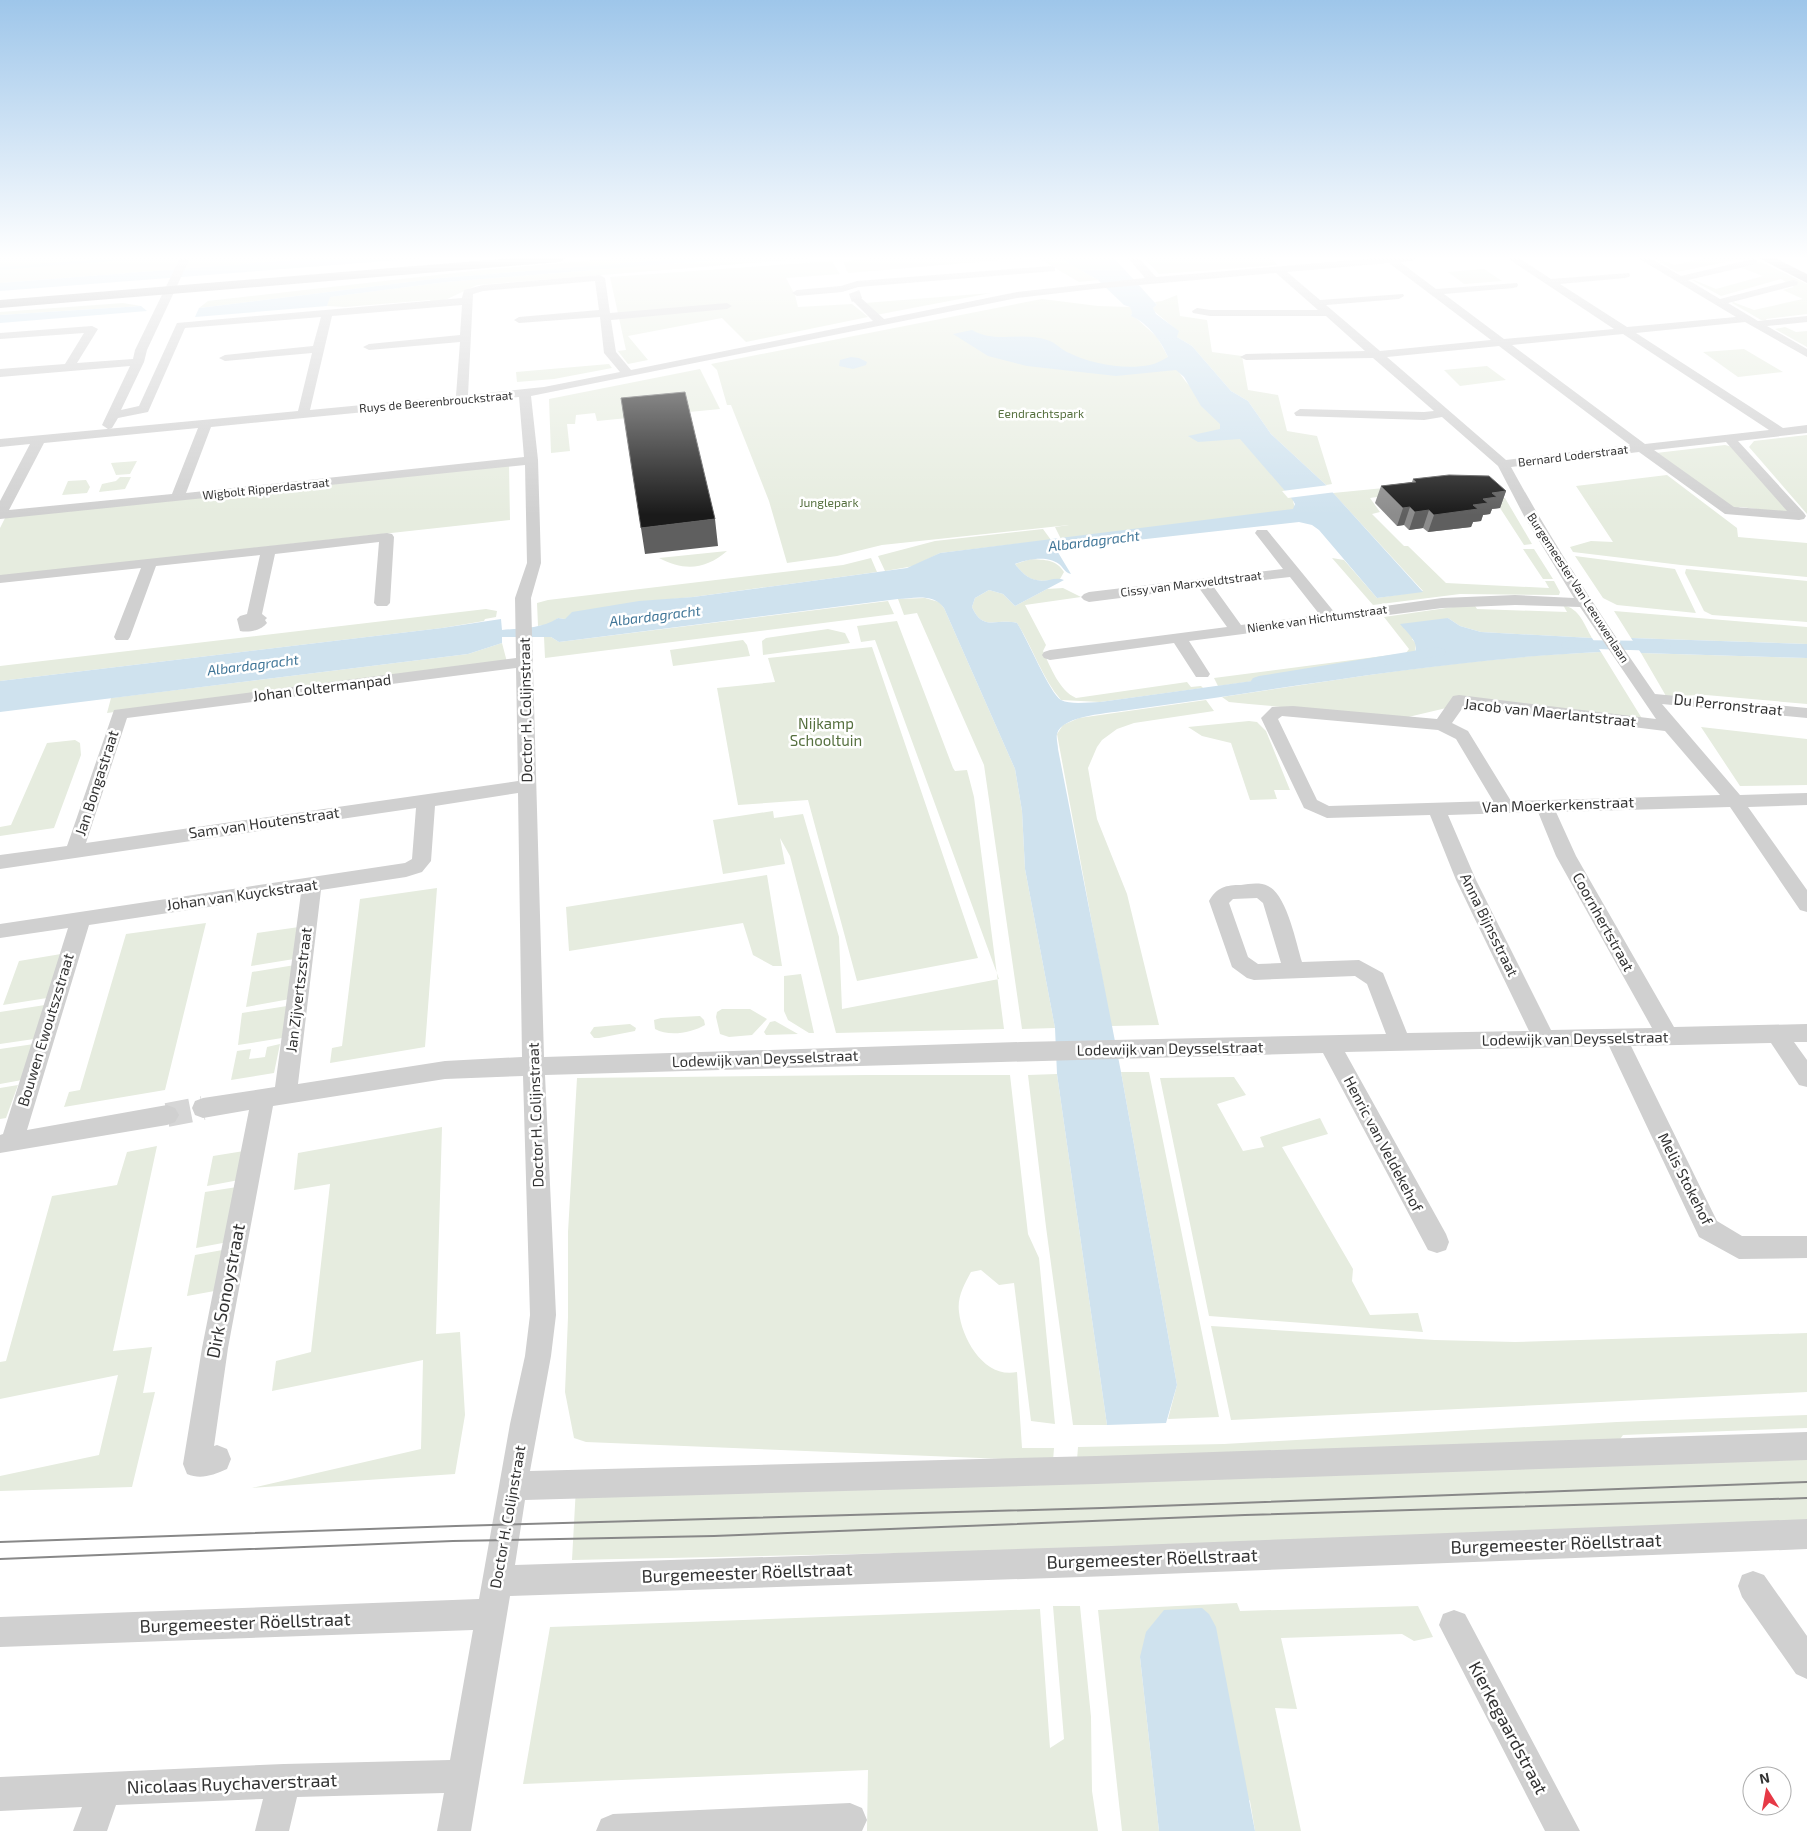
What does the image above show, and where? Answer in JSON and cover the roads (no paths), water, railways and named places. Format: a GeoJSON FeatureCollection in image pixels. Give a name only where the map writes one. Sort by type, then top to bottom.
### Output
{"type":"FeatureCollection","features":[{"type":"Feature","properties":{"kind":"street"},"geometry":{"type":"LineString","coordinates":[[69,367],[83,343]]}},
{"type":"Feature","properties":{"kind":"street"},"geometry":{"type":"LineString","coordinates":[[117,432],[119,414],[145,343]]}},
{"type":"Feature","properties":{"kind":"street"},"geometry":{"type":"LineString","coordinates":[[119,414],[144,409],[173,343]]}},
{"type":"Feature","properties":{"kind":"street"},"geometry":{"type":"LineString","coordinates":[[303,414],[320,343]]}},
{"type":"Feature","properties":{"kind":"street"},"geometry":{"type":"LineString","coordinates":[[370,347],[408,343]]}},
{"type":"Feature","properties":{"kind":"street"},"geometry":{"type":"LineString","coordinates":[[462,399],[466,343]]}},
{"type":"Feature","properties":{"kind":"street"},"geometry":{"type":"LineString","coordinates":[[608,343],[610,353],[628,374]]}},
{"type":"Feature","properties":{"kind":"street","name":"Ruys de Beerenbrouckstraat"},"geometry":{"type":"LineString","coordinates":[[0,443],[525,393],[777,343]]}},
{"type":"Feature","properties":{"kind":"street","name":"Burgemeester Van Leeuwenlaan"},"geometry":{"type":"LineString","coordinates":[[1364,343],[1503,464],[1531,516],[1585,603],[1650,699],[1670,726],[1734,800],[1807,905]]}},
{"type":"Feature","properties":{"kind":"street"},"geometry":{"type":"LineString","coordinates":[[1246,357],[1376,354],[1497,343]]}},
{"type":"Feature","properties":{"kind":"street"},"geometry":{"type":"LineString","coordinates":[[1503,343],[1642,448]]}},
{"type":"Feature","properties":{"kind":"street"},"geometry":{"type":"LineString","coordinates":[[1645,343],[1781,432]]}},
{"type":"Feature","properties":{"kind":"street"},"geometry":{"type":"LineString","coordinates":[[1789,343],[1807,354]]}},
{"type":"Feature","properties":{"kind":"street"},"geometry":{"type":"LineString","coordinates":[[225,358],[319,350]]}},
{"type":"Feature","properties":{"kind":"street"},"geometry":{"type":"LineString","coordinates":[[103,433],[119,414],[153,353]]}},
{"type":"Feature","properties":{"kind":"street"},"geometry":{"type":"LineString","coordinates":[[0,373],[138,362]]}},
{"type":"Feature","properties":{"kind":"street","name":"Doctor H. Colijnstraat"},"geometry":{"type":"LineString","coordinates":[[454,1831],[496,1581],[538,1356],[543,1316],[533,1068],[524,658],[523,598],[534,562],[531,460],[525,393]]}},
{"type":"Feature","properties":{"kind":"street"},"geometry":{"type":"LineString","coordinates":[[1300,413],[1424,416],[1445,414]]}},
{"type":"Feature","properties":{"kind":"street"},"geometry":{"type":"LineString","coordinates":[[177,498],[206,424]]}},
{"type":"Feature","properties":{"kind":"street","name":"Bernard Loderstraat"},"geometry":{"type":"LineString","coordinates":[[1503,464],[1807,429]]}},
{"type":"Feature","properties":{"kind":"street","name":"Bernard Loderstraat"},"geometry":{"type":"LineString","coordinates":[[1642,448],[1730,510],[1799,516],[1729,438]]}},
{"type":"Feature","properties":{"kind":"street"},"geometry":{"type":"LineString","coordinates":[[0,515],[39,439]]}},
{"type":"Feature","properties":{"kind":"street","name":"Wigbolt Ripperdastraat"},"geometry":{"type":"LineString","coordinates":[[0,515],[531,460]]}},
{"type":"Feature","properties":{"kind":"street"},"geometry":{"type":"LineString","coordinates":[[1262,532],[1330,617]]}},
{"type":"Feature","properties":{"kind":"street"},"geometry":{"type":"LineString","coordinates":[[0,579],[387,537],[382,603]]}},
{"type":"Feature","properties":{"kind":"street"},"geometry":{"type":"LineString","coordinates":[[246,628],[259,623],[245,623],[259,618],[245,619],[254,617],[268,550]]}},
{"type":"Feature","properties":{"kind":"street"},"geometry":{"type":"LineString","coordinates":[[122,637],[150,563]]}},
{"type":"Feature","properties":{"kind":"street","name":"Cissy van Marxveldtstraat"},"geometry":{"type":"LineString","coordinates":[[1089,597],[1293,572]]}},
{"type":"Feature","properties":{"kind":"street"},"geometry":{"type":"LineString","coordinates":[[1203,583],[1237,630]]}},
{"type":"Feature","properties":{"kind":"street","name":"Nienke van Hichtumstraat"},"geometry":{"type":"LineString","coordinates":[[1050,654],[1442,603],[1516,600],[1585,603]]}},
{"type":"Feature","properties":{"kind":"street"},"geometry":{"type":"LineString","coordinates":[[1179,638],[1202,674]]}},
{"type":"Feature","properties":{"kind":"street","name":"Johan Coltermanpad"},"geometry":{"type":"LineString","coordinates":[[120,714],[524,658]]}},
{"type":"Feature","properties":{"kind":"street","name":"Du Perronstraat"},"geometry":{"type":"LineString","coordinates":[[1650,699],[1669,699],[1807,713]]}},
{"type":"Feature","properties":{"kind":"street","name":"Jacob van Maerlantstraat"},"geometry":{"type":"LineString","coordinates":[[1442,725],[1459,700],[1670,726]]}},
{"type":"Feature","properties":{"kind":"street","name":"Van Moerkerkenstraat"},"geometry":{"type":"LineString","coordinates":[[1442,725],[1293,711],[1278,712],[1269,718],[1310,804],[1327,812],[1807,799]]}},
{"type":"Feature","properties":{"kind":"street","name":"Jan Bongastraat"},"geometry":{"type":"LineString","coordinates":[[74,852],[120,714]]}},
{"type":"Feature","properties":{"kind":"street"},"geometry":{"type":"LineString","coordinates":[[1442,725],[1462,735],[1506,806]]}},
{"type":"Feature","properties":{"kind":"street","name":"Sam van Houtenstraat"},"geometry":{"type":"LineString","coordinates":[[0,862],[528,786]]}},
{"type":"Feature","properties":{"kind":"street","name":"Johan van Kuyckstraat"},"geometry":{"type":"LineString","coordinates":[[0,931],[406,870],[415,867],[421,861],[424,848],[426,800]]}},
{"type":"Feature","properties":{"kind":"street","name":"Coornhertstraat"},"geometry":{"type":"LineString","coordinates":[[1544,806],[1566,856],[1668,1037]]}},
{"type":"Feature","properties":{"kind":"street","name":"Anna Bijnsstraat"},"geometry":{"type":"LineString","coordinates":[[1436,808],[1466,880],[1545,1040]]}},
{"type":"Feature","properties":{"kind":"street","name":"Jan Zijvertszstraat"},"geometry":{"type":"LineString","coordinates":[[274,1097],[312,885]]}},
{"type":"Feature","properties":{"kind":"street","name":"Bouwen Ewoutszstraat"},"geometry":{"type":"LineString","coordinates":[[6,1143],[81,918]]}},
{"type":"Feature","properties":{"kind":"street"},"geometry":{"type":"LineString","coordinates":[[1294,970],[1359,968],[1376,979],[1400,1043]]}},
{"type":"Feature","properties":{"kind":"street","name":"Lodewijk van Deysselstraat"},"geometry":{"type":"LineString","coordinates":[[533,1068],[1147,1048],[1807,1033]]}},
{"type":"Feature","properties":{"kind":"street"},"geometry":{"type":"LineString","coordinates":[[1777,1034],[1807,1078]]}},
{"type":"Feature","properties":{"kind":"street","name":"Melis Stokehof"},"geometry":{"type":"LineString","coordinates":[[1616,1037],[1708,1229],[1739,1248],[1807,1247]]}},
{"type":"Feature","properties":{"kind":"street","name":"Henric van Veldekehof"},"geometry":{"type":"LineString","coordinates":[[1330,1045],[1437,1242]]}},
{"type":"Feature","properties":{"kind":"street"},"geometry":{"type":"LineString","coordinates":[[203,1108],[445,1070],[533,1068]]}},
{"type":"Feature","properties":{"kind":"street","name":"Dirk Sonoystraat"},"geometry":{"type":"LineString","coordinates":[[217,1459],[197,1464],[215,1348],[274,1097]]}},
{"type":"Feature","properties":{"kind":"street"},"geometry":{"type":"LineString","coordinates":[[6,1143],[167,1115]]}},
{"type":"Feature","properties":{"kind":"street"},"geometry":{"type":"LineString","coordinates":[[513,1486],[1096,1470],[1807,1446]]}},
{"type":"Feature","properties":{"kind":"street","name":"Burgemeester Röellstraat"},"geometry":{"type":"LineString","coordinates":[[496,1581],[1110,1561],[1807,1534]]}},
{"type":"Feature","properties":{"kind":"street"},"geometry":{"type":"LineString","coordinates":[[1754,1586],[1807,1663]]}},
{"type":"Feature","properties":{"kind":"street","name":"Burgemeester Röellstraat"},"geometry":{"type":"LineString","coordinates":[[0,1632],[491,1614]]}},
{"type":"Feature","properties":{"kind":"street","name":"Kierkegaardstraat"},"geometry":{"type":"LineString","coordinates":[[1454,1625],[1563,1831]]}},
{"type":"Feature","properties":{"kind":"street","name":"Nicolaas Ruychaverstraat"},"geometry":{"type":"LineString","coordinates":[[0,1794],[284,1780],[463,1776]]}},
{"type":"Feature","properties":{"kind":"street"},"geometry":{"type":"LineString","coordinates":[[272,1831],[284,1780]]}},
{"type":"Feature","properties":{"kind":"street"},"geometry":{"type":"LineString","coordinates":[[90,1831],[105,1789]]}},
{"type":"Feature","properties":{"kind":"street"},"geometry":{"type":"LineString","coordinates":[[613,1831],[850,1820]]}},
{"type":"Feature","properties":{"kind":"water","name":"Albardagracht"},"geometry":{"type":"Polygon","coordinates":[[[968,343],[1054,343],[1067,352],[1086,360],[1129,367],[1150,365],[1168,357],[1161,343],[1188,343],[1192,346],[1231,391],[1248,401],[1271,434],[1326,485],[1423,592],[1377,598],[1319,530],[1312,525],[1299,522],[1056,549],[1071,574],[1065,571],[1059,564],[1049,560],[1031,559],[1015,564],[1029,578],[1043,581],[1064,580],[1015,606],[1003,594],[989,590],[975,598],[972,607],[976,615],[986,622],[1017,623],[1051,688],[1061,700],[1075,703],[1100,702],[1404,660],[1415,652],[1416,647],[1412,638],[1400,624],[1448,618],[1460,626],[1481,632],[1592,638],[1601,652],[1482,661],[1423,668],[1100,714],[1068,723],[1057,734],[1058,749],[1121,1072],[1177,1385],[1166,1423],[1107,1425],[1057,1074],[1055,1028],[1025,869],[1022,811],[1015,769],[944,608],[940,603],[929,598],[917,597],[559,642],[551,637],[502,637],[502,643],[468,654],[0,712],[0,681],[442,628],[501,619],[502,630],[531,627],[552,622],[558,618],[565,619],[572,612],[639,601],[693,597],[907,568],[940,553],[1293,509],[1295,504],[1292,499],[1240,439],[1198,442],[1188,436],[1220,429],[1220,424],[1201,406],[1184,377],[1176,370],[1116,376],[1027,366],[988,356],[968,343]]]}},
{"type":"Feature","properties":{"kind":"water"},"geometry":{"type":"Polygon","coordinates":[[[851,357],[867,362],[866,365],[853,369],[839,366],[840,360],[851,357]]]}},
{"type":"Feature","properties":{"kind":"water"},"geometry":{"type":"Polygon","coordinates":[[[1631,638],[1807,644],[1807,658],[1641,653],[1631,638]]]}},
{"type":"Feature","properties":{"kind":"water"},"geometry":{"type":"Polygon","coordinates":[[[1202,1608],[1209,1614],[1216,1627],[1255,1831],[1159,1831],[1140,1657],[1146,1632],[1164,1610],[1202,1608]]]}},
{"type":"Feature","properties":{"kind":"waterway"},"geometry":{"type":"LineString","coordinates":[[1569,645],[1663,646]]}},
{"type":"Feature","properties":{"kind":"waterway"},"geometry":{"type":"LineString","coordinates":[[1259,681],[1438,652]]}},
{"type":"Feature","properties":{"kind":"tunnel"},"geometry":{"type":"LineString","coordinates":[[167,1115],[203,1108]]}},
{"type":"Feature","properties":{"kind":"tram line"},"geometry":{"type":"LineString","coordinates":[[0,1542],[456,1526],[1102,1508],[1807,1482]]}},
{"type":"Feature","properties":{"kind":"tram line"},"geometry":{"type":"LineString","coordinates":[[0,1559],[453,1541],[714,1536],[1245,1515],[1807,1498]]}},
{"type":"Feature","properties":{"kind":"park label","name":"Eendrachtspark"},"geometry":{"type":"Point","coordinates":[1041,414]}},
{"type":"Feature","properties":{"kind":"park label","name":"Junglepark"},"geometry":{"type":"Point","coordinates":[829,503]}},
{"type":"Feature","properties":{"kind":"park label","name":"Nijkamp Schooltuin"},"geometry":{"type":"Point","coordinates":[826,732]}}]}
